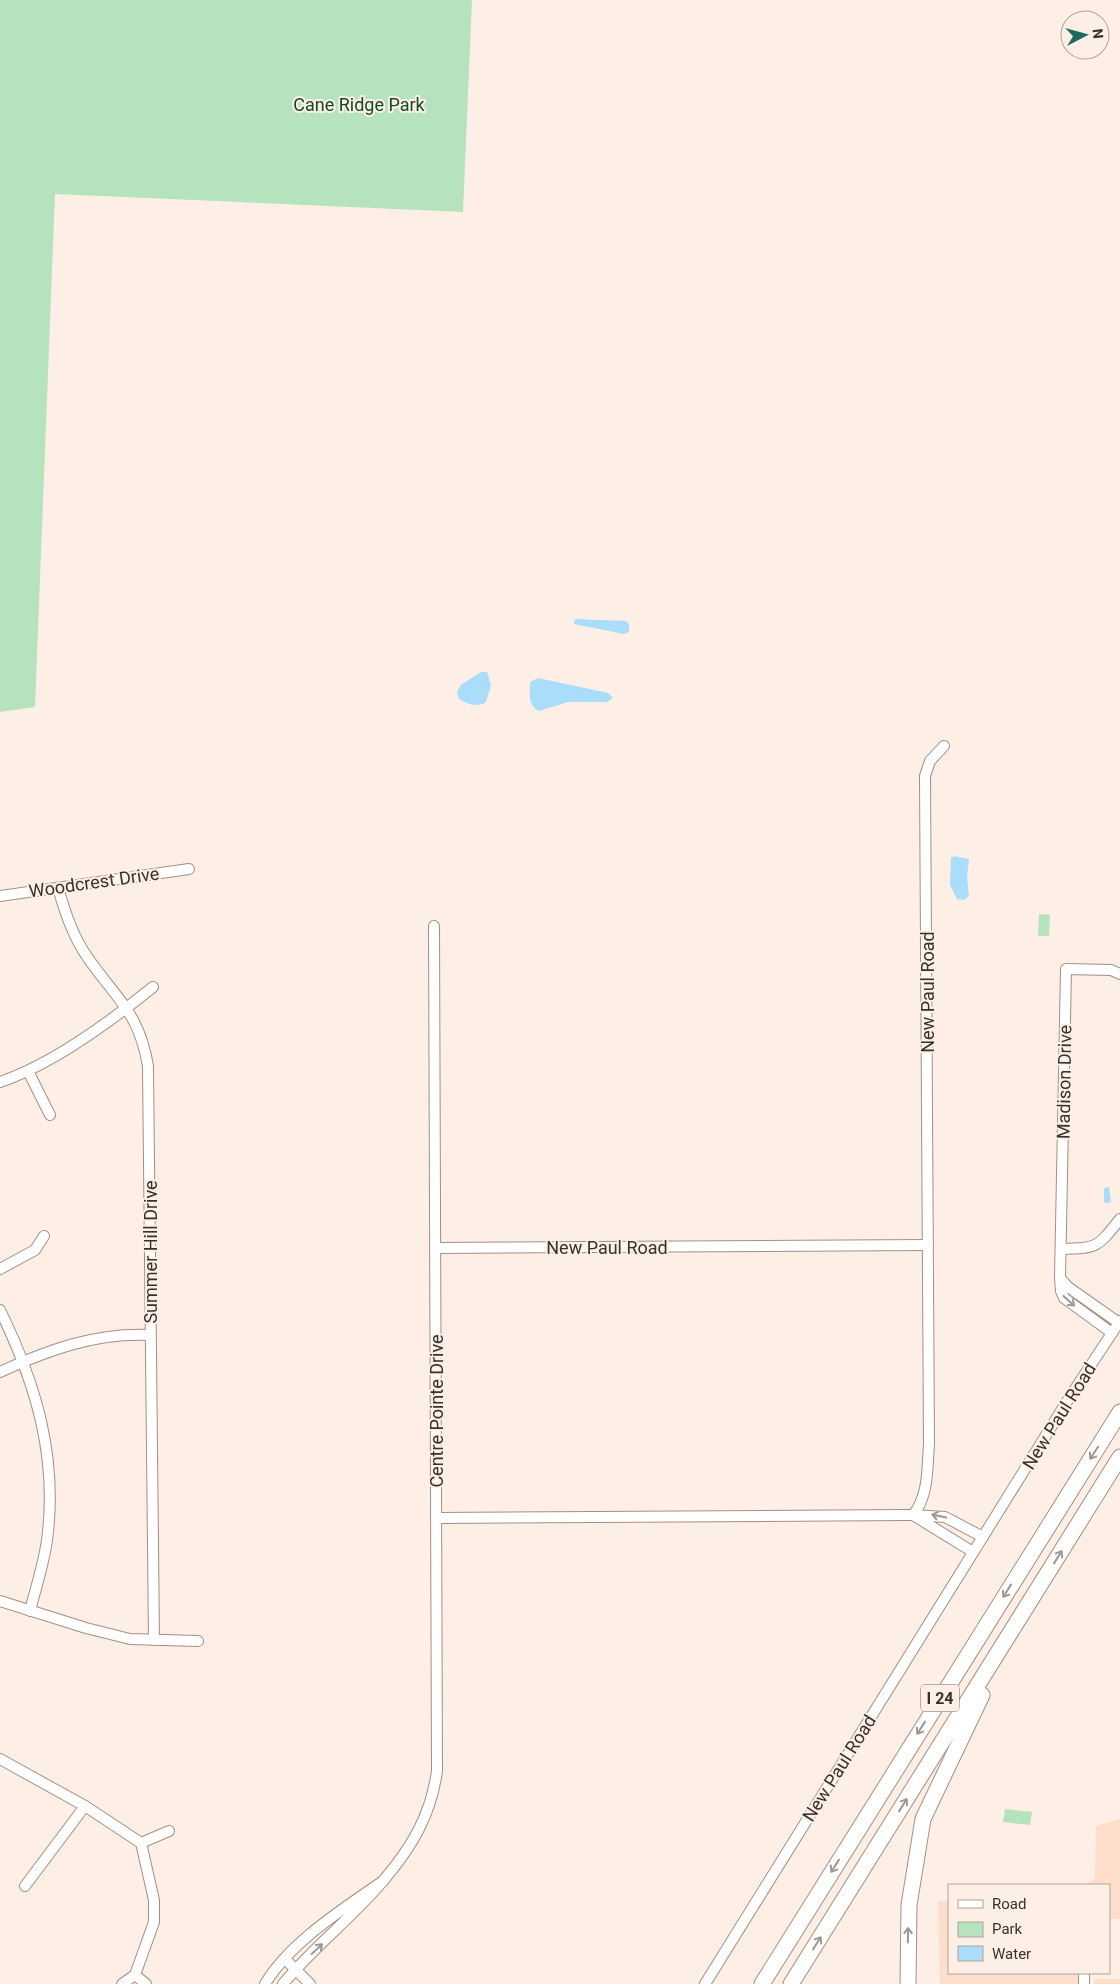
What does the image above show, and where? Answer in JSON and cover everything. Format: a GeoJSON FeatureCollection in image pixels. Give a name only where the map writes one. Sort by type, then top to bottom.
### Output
{"type":"FeatureCollection","features":[{"type":"Feature","properties":{"kind":"highway","name":"I 24"},"geometry":{"type":"LineString","coordinates":[[762,1984],[1120,1412]]}},
{"type":"Feature","properties":{"kind":"highway","name":"I 24"},"geometry":{"type":"LineString","coordinates":[[791,1984],[1120,1457]]}},
{"type":"Feature","properties":{"kind":"highway"},"geometry":{"type":"LineString","coordinates":[[908,1984],[909,1905],[923,1819],[1023,1613]]}},
{"type":"Feature","properties":{"kind":"street","name":"New Paul Road"},"geometry":{"type":"LineString","coordinates":[[913,1515],[924,1495],[928,1452],[925,776],[930,761],[944,746]]}},
{"type":"Feature","properties":{"kind":"street","name":"Woodcrest Drive"},"geometry":{"type":"LineString","coordinates":[[0,896],[189,869]]}},
{"type":"Feature","properties":{"kind":"street","name":"Summer Hill Drive"},"geometry":{"type":"LineString","coordinates":[[58,888],[73,932],[87,957],[127,1008],[144,1041],[148,1066],[154,1640]]}},
{"type":"Feature","properties":{"kind":"street","name":"Centre Pointe Drive"},"geometry":{"type":"LineString","coordinates":[[283,1984],[295,1969],[350,1918],[408,1850],[421,1828],[430,1806],[437,1771],[434,926]]}},
{"type":"Feature","properties":{"kind":"street","name":"Madison Drive"},"geometry":{"type":"LineString","coordinates":[[1112,1334],[1064,1298],[1060,1289],[1066,970],[1111,970],[1120,974]]}},
{"type":"Feature","properties":{"kind":"street"},"geometry":{"type":"LineString","coordinates":[[0,1082],[28,1071],[127,1008],[153,987]]}},
{"type":"Feature","properties":{"kind":"street"},"geometry":{"type":"LineString","coordinates":[[28,1071],[50,1115]]}},
{"type":"Feature","properties":{"kind":"street"},"geometry":{"type":"LineString","coordinates":[[1061,1249],[1097,1246],[1120,1219]]}},
{"type":"Feature","properties":{"kind":"street"},"geometry":{"type":"LineString","coordinates":[[0,1269],[35,1250],[44,1236]]}},
{"type":"Feature","properties":{"kind":"street","name":"New Paul Road"},"geometry":{"type":"LineString","coordinates":[[435,1248],[928,1245]]}},
{"type":"Feature","properties":{"kind":"street"},"geometry":{"type":"LineString","coordinates":[[1060,1278],[1068,1287],[1091,1304],[1120,1322]]}},
{"type":"Feature","properties":{"kind":"street"},"geometry":{"type":"LineString","coordinates":[[1084,1314],[1091,1304]]}},
{"type":"Feature","properties":{"kind":"street"},"geometry":{"type":"LineString","coordinates":[[0,1310],[40,1409],[48,1466],[47,1540],[30,1611]]}},
{"type":"Feature","properties":{"kind":"street","name":"New Paul Road"},"geometry":{"type":"LineString","coordinates":[[705,1984],[974,1552],[1120,1322]]}},
{"type":"Feature","properties":{"kind":"street"},"geometry":{"type":"LineString","coordinates":[[0,1372],[22,1362],[98,1337],[124,1334],[150,1335]]}},
{"type":"Feature","properties":{"kind":"street"},"geometry":{"type":"LineString","coordinates":[[436,1518],[913,1515],[945,1517],[983,1538]]}},
{"type":"Feature","properties":{"kind":"street"},"geometry":{"type":"LineString","coordinates":[[913,1515],[974,1552]]}},
{"type":"Feature","properties":{"kind":"street"},"geometry":{"type":"LineString","coordinates":[[0,1601],[130,1639],[198,1641]]}},
{"type":"Feature","properties":{"kind":"street"},"geometry":{"type":"LineString","coordinates":[[0,1759],[85,1806],[141,1844],[154,1900],[154,1922],[135,1975],[122,1984]]}},
{"type":"Feature","properties":{"kind":"street"},"geometry":{"type":"LineString","coordinates":[[25,1886],[85,1806]]}},
{"type":"Feature","properties":{"kind":"street"},"geometry":{"type":"LineString","coordinates":[[141,1844],[169,1831]]}},
{"type":"Feature","properties":{"kind":"street","name":"Centre Pointe Drive"},"geometry":{"type":"LineString","coordinates":[[265,1984],[285,1959],[331,1918],[383,1881]]}},
{"type":"Feature","properties":{"kind":"street"},"geometry":{"type":"LineString","coordinates":[[285,1959],[310,1984]]}},
{"type":"Feature","properties":{"kind":"street"},"geometry":{"type":"LineString","coordinates":[[135,1975],[146,1984]]}},
{"type":"Feature","properties":{"kind":"shaded area"},"geometry":{"type":"Polygon","coordinates":[[[1120,1819],[1120,1919],[1110,1919],[1110,1884],[1085,1884],[1095,1879],[1096,1826],[1120,1819]]]}},
{"type":"Feature","properties":{"kind":"shaded area"},"geometry":{"type":"Polygon","coordinates":[[[938,1901],[948,1901],[948,1974],[1077,1974],[1078,1984],[940,1984],[938,1901]]]}},
{"type":"Feature","properties":{"kind":"shaded area"},"geometry":{"type":"Polygon","coordinates":[[[1094,1979],[1120,1979],[1120,1984],[1094,1984],[1094,1979]]]}},
{"type":"Feature","properties":{"kind":"green space","name":"Cane Ridge Park"},"geometry":{"type":"Polygon","coordinates":[[[0,0],[472,0],[463,212],[55,194],[35,707],[0,712],[0,0]]]}},
{"type":"Feature","properties":{"kind":"green space"},"geometry":{"type":"Polygon","coordinates":[[[1039,914],[1050,915],[1049,936],[1038,936],[1039,914]]]}},
{"type":"Feature","properties":{"kind":"green space"},"geometry":{"type":"Polygon","coordinates":[[[1005,1809],[1032,1812],[1030,1825],[1003,1822],[1005,1809]]]}},
{"type":"Feature","properties":{"kind":"water"},"geometry":{"type":"Polygon","coordinates":[[[575,619],[626,621],[629,624],[629,632],[624,634],[574,624],[575,619]]]}},
{"type":"Feature","properties":{"kind":"water"},"geometry":{"type":"Polygon","coordinates":[[[481,672],[487,672],[491,685],[486,702],[480,705],[472,705],[459,699],[457,692],[461,685],[481,672]]]}},
{"type":"Feature","properties":{"kind":"water"},"geometry":{"type":"Polygon","coordinates":[[[538,678],[608,693],[613,698],[607,702],[568,702],[539,711],[531,702],[530,695],[530,682],[538,678]]]}},
{"type":"Feature","properties":{"kind":"water"},"geometry":{"type":"Polygon","coordinates":[[[954,856],[969,859],[967,877],[969,896],[964,900],[957,899],[950,885],[951,858],[954,856]]]}},
{"type":"Feature","properties":{"kind":"water"},"geometry":{"type":"Polygon","coordinates":[[[1109,1187],[1111,1202],[1106,1203],[1104,1202],[1104,1188],[1109,1187]]]}}]}
